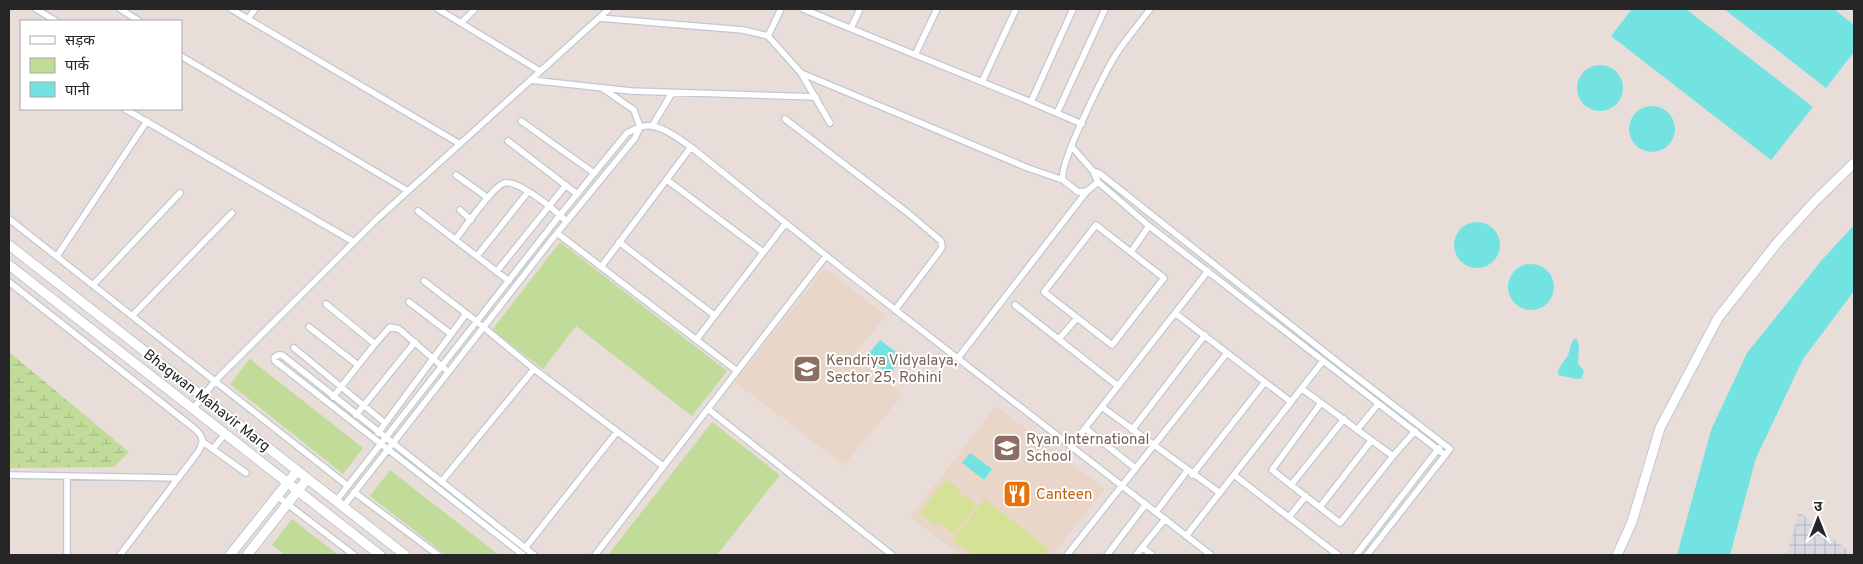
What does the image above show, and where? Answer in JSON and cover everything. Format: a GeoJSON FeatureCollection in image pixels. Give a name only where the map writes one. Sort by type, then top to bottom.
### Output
{"type":"FeatureCollection","features":[{"type":"Feature","properties":{"kind":"main road"},"geometry":{"type":"LineString","coordinates":[[1617,555],[1632,522],[1660,428],[1718,318],[1777,243],[1815,201],[1854,163]]}},
{"type":"Feature","properties":{"kind":"main road","name":"Bhagwan Mahavir Marg"},"geometry":{"type":"LineString","coordinates":[[9,244],[405,555]]}},
{"type":"Feature","properties":{"kind":"main road","name":"Bhagwan Mahavir Marg"},"geometry":{"type":"LineString","coordinates":[[9,265],[288,482]]}},
{"type":"Feature","properties":{"kind":"main road"},"geometry":{"type":"LineString","coordinates":[[230,555],[297,470]]}},
{"type":"Feature","properties":{"kind":"main road"},"geometry":{"type":"LineString","coordinates":[[247,555],[307,479]]}},
{"type":"Feature","properties":{"kind":"main road"},"geometry":{"type":"LineString","coordinates":[[288,482],[380,555]]}},
{"type":"Feature","properties":{"kind":"street"},"geometry":{"type":"LineString","coordinates":[[36,9],[54,20]]}},
{"type":"Feature","properties":{"kind":"street"},"geometry":{"type":"LineString","coordinates":[[120,9],[138,20]]}},
{"type":"Feature","properties":{"kind":"street"},"geometry":{"type":"LineString","coordinates":[[231,9],[460,144]]}},
{"type":"Feature","properties":{"kind":"street"},"geometry":{"type":"LineString","coordinates":[[248,19],[255,9]]}},
{"type":"Feature","properties":{"kind":"street"},"geometry":{"type":"LineString","coordinates":[[438,9],[540,71]]}},
{"type":"Feature","properties":{"kind":"street"},"geometry":{"type":"LineString","coordinates":[[461,23],[475,9]]}},
{"type":"Feature","properties":{"kind":"street"},"geometry":{"type":"LineString","coordinates":[[193,409],[215,381],[354,242],[609,9]]}},
{"type":"Feature","properties":{"kind":"street"},"geometry":{"type":"LineString","coordinates":[[768,36],[780,9]]}},
{"type":"Feature","properties":{"kind":"street"},"geometry":{"type":"LineString","coordinates":[[803,9],[1082,124]]}},
{"type":"Feature","properties":{"kind":"street"},"geometry":{"type":"LineString","coordinates":[[851,28],[860,9]]}},
{"type":"Feature","properties":{"kind":"street"},"geometry":{"type":"LineString","coordinates":[[915,55],[937,9]]}},
{"type":"Feature","properties":{"kind":"street"},"geometry":{"type":"LineString","coordinates":[[982,82],[1016,9]]}},
{"type":"Feature","properties":{"kind":"street"},"geometry":{"type":"LineString","coordinates":[[1031,102],[1073,9]]}},
{"type":"Feature","properties":{"kind":"street"},"geometry":{"type":"LineString","coordinates":[[1057,113],[1105,9]]}},
{"type":"Feature","properties":{"kind":"street"},"geometry":{"type":"LineString","coordinates":[[1063,180],[1062,171],[1112,61],[1150,9]]}},
{"type":"Feature","properties":{"kind":"street"},"geometry":{"type":"LineString","coordinates":[[599,18],[742,30],[768,36],[801,73],[830,123]]}},
{"type":"Feature","properties":{"kind":"street"},"geometry":{"type":"LineString","coordinates":[[182,57],[408,192]]}},
{"type":"Feature","properties":{"kind":"street"},"geometry":{"type":"LineString","coordinates":[[801,73],[1028,168],[1063,180],[1078,192],[1087,191]]}},
{"type":"Feature","properties":{"kind":"street"},"geometry":{"type":"LineString","coordinates":[[530,80],[672,93],[816,97]]}},
{"type":"Feature","properties":{"kind":"street"},"geometry":{"type":"LineString","coordinates":[[339,504],[354,492],[566,221],[635,138],[640,128],[634,110],[602,88]]}},
{"type":"Feature","properties":{"kind":"street"},"geometry":{"type":"LineString","coordinates":[[652,126],[672,93]]}},
{"type":"Feature","properties":{"kind":"street"},"geometry":{"type":"LineString","coordinates":[[127,110],[354,242]]}},
{"type":"Feature","properties":{"kind":"street"},"geometry":{"type":"LineString","coordinates":[[785,119],[908,213],[941,241],[942,247],[939,252],[895,310]]}},
{"type":"Feature","properties":{"kind":"street"},"geometry":{"type":"LineString","coordinates":[[56,256],[147,121]]}},
{"type":"Feature","properties":{"kind":"street"},"geometry":{"type":"LineString","coordinates":[[521,121],[594,173]]}},
{"type":"Feature","properties":{"kind":"street"},"geometry":{"type":"LineString","coordinates":[[339,504],[348,486],[385,438],[626,133],[652,126],[673,135],[691,147],[826,256],[1211,555]]}},
{"type":"Feature","properties":{"kind":"street"},"geometry":{"type":"LineString","coordinates":[[508,141],[577,194]]}},
{"type":"Feature","properties":{"kind":"street"},"geometry":{"type":"LineString","coordinates":[[601,267],[691,147]]}},
{"type":"Feature","properties":{"kind":"street"},"geometry":{"type":"LineString","coordinates":[[1072,147],[1093,171],[1098,182],[1149,226],[1445,455]]}},
{"type":"Feature","properties":{"kind":"street"},"geometry":{"type":"LineString","coordinates":[[1093,171],[1100,173],[1450,449],[1367,555]]}},
{"type":"Feature","properties":{"kind":"street"},"geometry":{"type":"LineString","coordinates":[[456,175],[488,198]]}},
{"type":"Feature","properties":{"kind":"street"},"geometry":{"type":"LineString","coordinates":[[667,180],[763,252]]}},
{"type":"Feature","properties":{"kind":"street"},"geometry":{"type":"LineString","coordinates":[[958,358],[1087,191],[1098,182]]}},
{"type":"Feature","properties":{"kind":"street"},"geometry":{"type":"LineString","coordinates":[[456,240],[488,198],[500,186],[506,183],[517,184],[566,221]]}},
{"type":"Feature","properties":{"kind":"street"},"geometry":{"type":"LineString","coordinates":[[497,271],[566,185]]}},
{"type":"Feature","properties":{"kind":"street"},"geometry":{"type":"LineString","coordinates":[[478,256],[528,192]]}},
{"type":"Feature","properties":{"kind":"street"},"geometry":{"type":"LineString","coordinates":[[94,285],[180,193]]}},
{"type":"Feature","properties":{"kind":"street"},"geometry":{"type":"LineString","coordinates":[[460,210],[471,220]]}},
{"type":"Feature","properties":{"kind":"street"},"geometry":{"type":"LineString","coordinates":[[418,211],[509,281]]}},
{"type":"Feature","properties":{"kind":"street"},"geometry":{"type":"LineString","coordinates":[[132,316],[232,213]]}},
{"type":"Feature","properties":{"kind":"street"},"geometry":{"type":"LineString","coordinates":[[9,219],[348,486]]}},
{"type":"Feature","properties":{"kind":"street"},"geometry":{"type":"LineString","coordinates":[[696,340],[786,223]]}},
{"type":"Feature","properties":{"kind":"street"},"geometry":{"type":"LineString","coordinates":[[1096,225],[1164,278],[1112,344],[1077,318],[1044,292],[1096,225]]}},
{"type":"Feature","properties":{"kind":"street"},"geometry":{"type":"LineString","coordinates":[[1131,252],[1149,226]]}},
{"type":"Feature","properties":{"kind":"street"},"geometry":{"type":"LineString","coordinates":[[557,233],[738,371]]}},
{"type":"Feature","properties":{"kind":"street"},"geometry":{"type":"LineString","coordinates":[[619,242],[714,315]]}},
{"type":"Feature","properties":{"kind":"street"},"geometry":{"type":"LineString","coordinates":[[595,555],[826,256]]}},
{"type":"Feature","properties":{"kind":"street"},"geometry":{"type":"LineString","coordinates":[[1072,446],[1214,264]]}},
{"type":"Feature","properties":{"kind":"street"},"geometry":{"type":"LineString","coordinates":[[424,281],[534,369],[663,466]]}},
{"type":"Feature","properties":{"kind":"street"},"geometry":{"type":"LineString","coordinates":[[9,282],[200,434],[203,442],[246,473]]}},
{"type":"Feature","properties":{"kind":"street"},"geometry":{"type":"LineString","coordinates":[[409,302],[451,334]]}},
{"type":"Feature","properties":{"kind":"street"},"geometry":{"type":"LineString","coordinates":[[326,304],[375,344]]}},
{"type":"Feature","properties":{"kind":"street"},"geometry":{"type":"LineString","coordinates":[[1015,305],[1118,386]]}},
{"type":"Feature","properties":{"kind":"street"},"geometry":{"type":"LineString","coordinates":[[1175,313],[1291,402]]}},
{"type":"Feature","properties":{"kind":"street"},"geometry":{"type":"LineString","coordinates":[[378,432],[466,314]]}},
{"type":"Feature","properties":{"kind":"street"},"geometry":{"type":"LineString","coordinates":[[1059,339],[1077,318]]}},
{"type":"Feature","properties":{"kind":"street"},"geometry":{"type":"LineString","coordinates":[[309,327],[358,364]]}},
{"type":"Feature","properties":{"kind":"street"},"geometry":{"type":"LineString","coordinates":[[333,397],[390,327],[399,329],[448,371]]}},
{"type":"Feature","properties":{"kind":"street"},"geometry":{"type":"LineString","coordinates":[[1132,430],[1205,335]]}},
{"type":"Feature","properties":{"kind":"street"},"geometry":{"type":"LineString","coordinates":[[356,416],[415,342]]}},
{"type":"Feature","properties":{"kind":"street"},"geometry":{"type":"LineString","coordinates":[[294,348],[385,423]]}},
{"type":"Feature","properties":{"kind":"street"},"geometry":{"type":"LineString","coordinates":[[1067,555],[1227,352]]}},
{"type":"Feature","properties":{"kind":"street"},"geometry":{"type":"LineString","coordinates":[[523,555],[275,361],[274,358],[282,355],[356,416],[534,555]]}},
{"type":"Feature","properties":{"kind":"street"},"geometry":{"type":"LineString","coordinates":[[1186,536],[1323,361]]}},
{"type":"Feature","properties":{"kind":"street"},"geometry":{"type":"LineString","coordinates":[[441,482],[534,369]]}},
{"type":"Feature","properties":{"kind":"street"},"geometry":{"type":"LineString","coordinates":[[1156,512],[1265,382]]}},
{"type":"Feature","properties":{"kind":"street"},"geometry":{"type":"LineString","coordinates":[[1302,388],[1393,456]]}},
{"type":"Feature","properties":{"kind":"street"},"geometry":{"type":"LineString","coordinates":[[1321,402],[1272,470],[1340,523],[1393,456],[1420,426]]}},
{"type":"Feature","properties":{"kind":"street"},"geometry":{"type":"LineString","coordinates":[[1357,430],[1378,404]]}},
{"type":"Feature","properties":{"kind":"street"},"geometry":{"type":"LineString","coordinates":[[1102,407],[1220,494]]}},
{"type":"Feature","properties":{"kind":"street"},"geometry":{"type":"LineString","coordinates":[[708,409],[892,555]]}},
{"type":"Feature","properties":{"kind":"street"},"geometry":{"type":"LineString","coordinates":[[1291,485],[1344,419]]}},
{"type":"Feature","properties":{"kind":"street"},"geometry":{"type":"LineString","coordinates":[[1085,428],[1135,468]]}},
{"type":"Feature","properties":{"kind":"street"},"geometry":{"type":"LineString","coordinates":[[525,548],[617,432]]}},
{"type":"Feature","properties":{"kind":"street"},"geometry":{"type":"LineString","coordinates":[[213,449],[225,434]]}},
{"type":"Feature","properties":{"kind":"street"},"geometry":{"type":"LineString","coordinates":[[1320,507],[1371,441]]}},
{"type":"Feature","properties":{"kind":"street"},"geometry":{"type":"LineString","coordinates":[[120,555],[198,452],[203,442]]}},
{"type":"Feature","properties":{"kind":"street"},"geometry":{"type":"LineString","coordinates":[[1356,555],[1443,443]]}},
{"type":"Feature","properties":{"kind":"street"},"geometry":{"type":"LineString","coordinates":[[9,475],[178,478]]}},
{"type":"Feature","properties":{"kind":"street"},"geometry":{"type":"LineString","coordinates":[[1234,475],[1338,555]]}},
{"type":"Feature","properties":{"kind":"street"},"geometry":{"type":"LineString","coordinates":[[67,476],[67,555]]}},
{"type":"Feature","properties":{"kind":"street"},"geometry":{"type":"LineString","coordinates":[[354,492],[438,555]]}},
{"type":"Feature","properties":{"kind":"street"},"geometry":{"type":"LineString","coordinates":[[277,496],[354,555]]}},
{"type":"Feature","properties":{"kind":"street"},"geometry":{"type":"LineString","coordinates":[[1289,517],[1306,496]]}},
{"type":"Feature","properties":{"kind":"street"},"geometry":{"type":"LineString","coordinates":[[1107,555],[1146,504]]}},
{"type":"Feature","properties":{"kind":"street"},"geometry":{"type":"LineString","coordinates":[[1136,555],[1165,519]]}},
{"type":"Feature","properties":{"kind":"street"},"geometry":{"type":"LineString","coordinates":[[1142,547],[1152,555]]}},
{"type":"Feature","properties":{"kind":"shaded area","name":"Kendriya Vidyalaya, Sector 25, Rohini"},"geometry":{"type":"Polygon","coordinates":[[[825,268],[886,316],[852,356],[903,394],[844,465],[735,382],[825,268]]]}},
{"type":"Feature","properties":{"kind":"shaded area","name":"Ryan International School"},"geometry":{"type":"Polygon","coordinates":[[[996,406],[1105,489],[1053,555],[960,555],[910,517],[996,406]]]}},
{"type":"Feature","properties":{"kind":"shaded area"},"geometry":{"type":"Polygon","coordinates":[[[1799,512],[1854,555],[1787,555],[1799,512]]]}},
{"type":"Feature","properties":{"kind":"green space"},"geometry":{"type":"Polygon","coordinates":[[[560,242],[727,371],[692,416],[576,326],[543,369],[492,330],[560,242]]]}},
{"type":"Feature","properties":{"kind":"green space"},"geometry":{"type":"Polygon","coordinates":[[[9,352],[129,452],[114,467],[9,468],[9,352]]]}},
{"type":"Feature","properties":{"kind":"green space"},"geometry":{"type":"Polygon","coordinates":[[[250,359],[363,448],[343,474],[230,384],[250,359]]]}},
{"type":"Feature","properties":{"kind":"green space"},"geometry":{"type":"Polygon","coordinates":[[[712,422],[780,475],[717,555],[608,555],[712,422]]]}},
{"type":"Feature","properties":{"kind":"green space"},"geometry":{"type":"Polygon","coordinates":[[[390,470],[499,555],[446,555],[370,496],[390,470]]]}},
{"type":"Feature","properties":{"kind":"green space"},"geometry":{"type":"Polygon","coordinates":[[[946,479],[961,491],[943,515],[961,493],[977,505],[954,534],[938,521],[935,525],[920,513],[946,479]]]}},
{"type":"Feature","properties":{"kind":"green space"},"geometry":{"type":"Polygon","coordinates":[[[984,499],[1049,549],[1044,555],[972,555],[953,540],[984,499]]]}},
{"type":"Feature","properties":{"kind":"green space"},"geometry":{"type":"Polygon","coordinates":[[[292,519],[338,555],[285,555],[272,545],[292,519]]]}},
{"type":"Feature","properties":{"kind":"water"},"geometry":{"type":"Polygon","coordinates":[[[1632,9],[1686,9],[1813,107],[1771,160],[1611,36],[1632,9]]]}},
{"type":"Feature","properties":{"kind":"water"},"geometry":{"type":"Polygon","coordinates":[[[1724,9],[1834,9],[1854,25],[1854,52],[1826,88],[1724,9]]]}},
{"type":"Feature","properties":{"kind":"water"},"geometry":{"type":"Polygon","coordinates":[[[1596,65],[1604,65],[1613,69],[1619,75],[1623,88],[1619,101],[1613,107],[1604,111],[1596,111],[1587,107],[1581,101],[1577,92],[1577,84],[1581,75],[1587,69],[1596,65]]]}},
{"type":"Feature","properties":{"kind":"water"},"geometry":{"type":"Polygon","coordinates":[[[1652,106],[1665,110],[1671,116],[1675,129],[1671,142],[1665,148],[1652,152],[1639,148],[1633,142],[1629,129],[1633,116],[1639,110],[1652,106]]]}},
{"type":"Feature","properties":{"kind":"water"},"geometry":{"type":"Polygon","coordinates":[[[1477,222],[1490,226],[1496,232],[1500,245],[1496,258],[1490,264],[1477,268],[1464,264],[1458,258],[1454,245],[1458,232],[1464,226],[1477,222]]]}},
{"type":"Feature","properties":{"kind":"water"},"geometry":{"type":"Polygon","coordinates":[[[1854,225],[1854,291],[1803,359],[1756,458],[1730,555],[1677,555],[1711,430],[1747,353],[1821,261],[1854,225]]]}},
{"type":"Feature","properties":{"kind":"water"},"geometry":{"type":"Polygon","coordinates":[[[1527,264],[1535,264],[1544,268],[1550,274],[1554,287],[1550,300],[1544,306],[1535,310],[1527,310],[1518,306],[1512,300],[1508,291],[1508,283],[1512,274],[1518,268],[1527,264]]]}},
{"type":"Feature","properties":{"kind":"water"},"geometry":{"type":"Polygon","coordinates":[[[1574,339],[1577,339],[1579,346],[1578,364],[1584,370],[1582,378],[1577,379],[1558,375],[1559,369],[1568,355],[1574,339]]]}},
{"type":"Feature","properties":{"kind":"water"},"geometry":{"type":"Polygon","coordinates":[[[880,340],[903,357],[889,375],[866,357],[880,340]]]}},
{"type":"Feature","properties":{"kind":"water"},"geometry":{"type":"Polygon","coordinates":[[[970,453],[992,469],[984,480],[962,463],[970,453]]]}},
{"type":"Feature","properties":{"kind":"place","name":"Kendriya Vidyalaya, Sector 25, Rohini"},"geometry":{"type":"Point","coordinates":[807,369]}},
{"type":"Feature","properties":{"kind":"place","name":"Ryan International School"},"geometry":{"type":"Point","coordinates":[1007,448]}},
{"type":"Feature","properties":{"kind":"place","name":"Canteen"},"geometry":{"type":"Point","coordinates":[1017,494]}}]}
